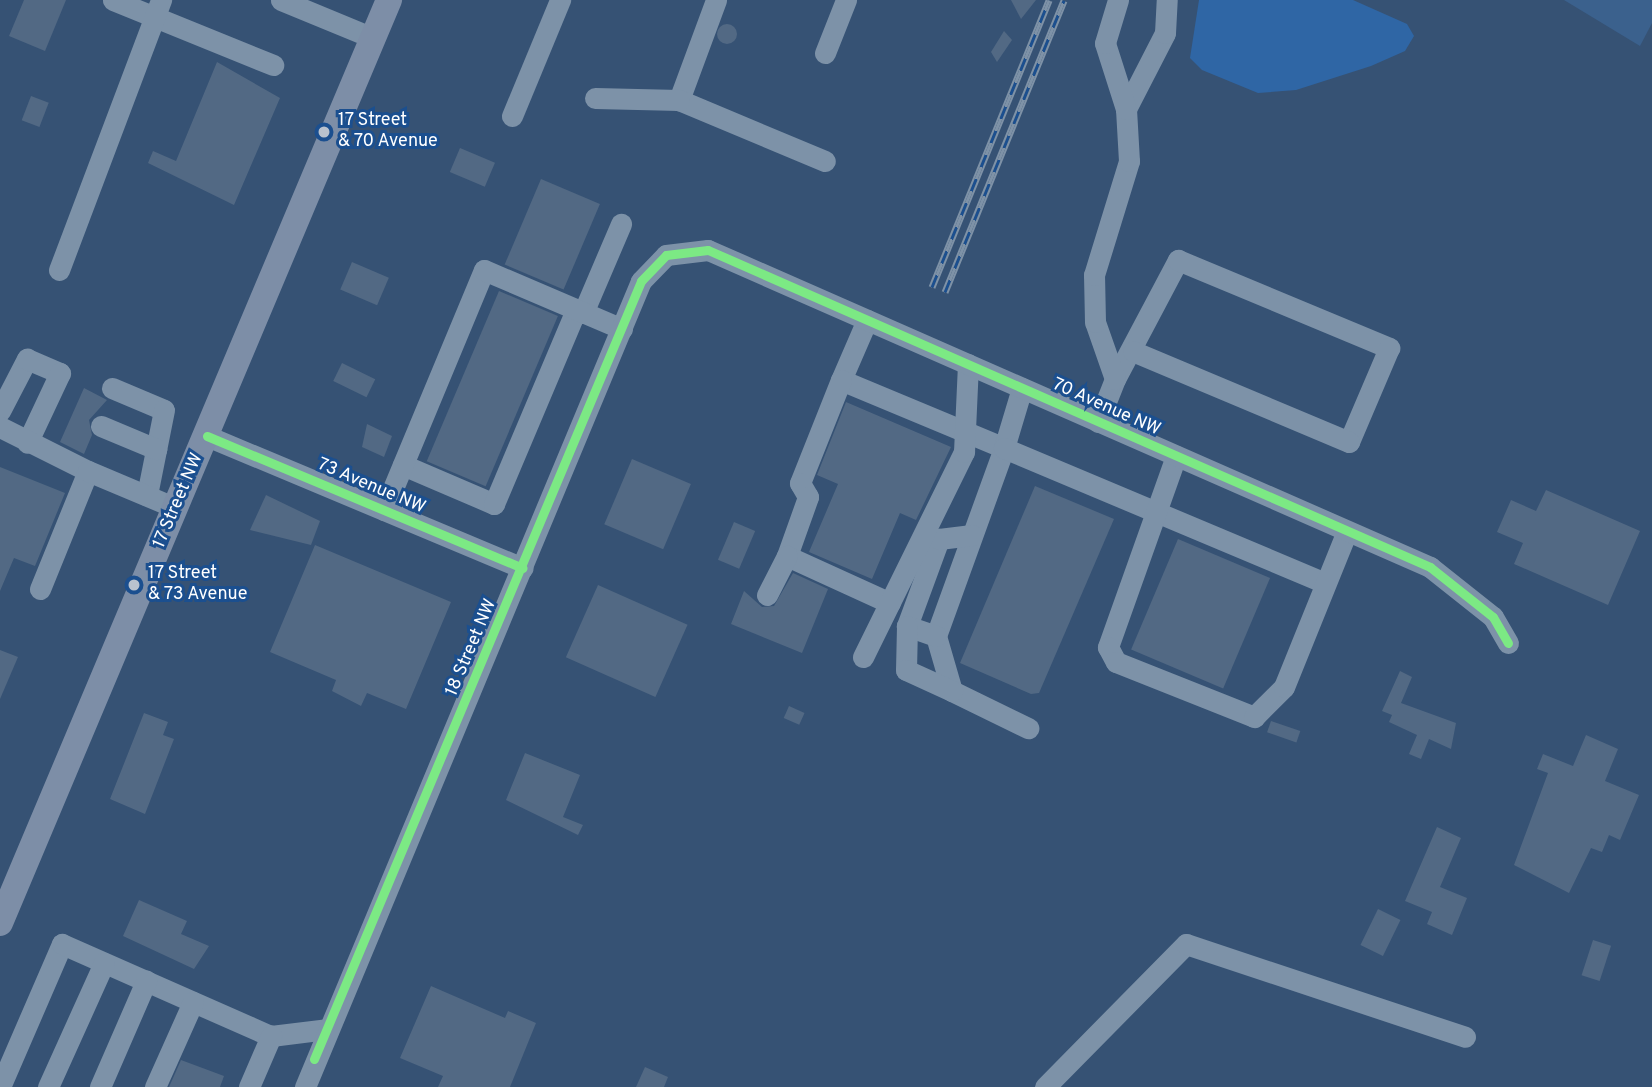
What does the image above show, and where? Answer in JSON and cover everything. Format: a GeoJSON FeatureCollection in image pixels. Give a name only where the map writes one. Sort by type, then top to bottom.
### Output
{"type":"FeatureCollection","features":[{"type":"Feature","properties":{"kind":"main road","name":"17 Street NW"},"geometry":{"type":"LineString","coordinates":[[0,923],[389,0]]}},
{"type":"Feature","properties":{"kind":"street"},"geometry":{"type":"LineString","coordinates":[[113,0],[157,8],[274,65]]}},
{"type":"Feature","properties":{"kind":"street"},"geometry":{"type":"LineString","coordinates":[[281,0],[373,38]]}},
{"type":"Feature","properties":{"kind":"street"},"geometry":{"type":"LineString","coordinates":[[512,116],[560,0]]}},
{"type":"Feature","properties":{"kind":"street"},"geometry":{"type":"LineString","coordinates":[[679,100],[716,0]]}},
{"type":"Feature","properties":{"kind":"street"},"geometry":{"type":"LineString","coordinates":[[825,53],[846,0]]}},
{"type":"Feature","properties":{"kind":"street"},"geometry":{"type":"LineString","coordinates":[[1115,379],[1095,322],[1094,275],[1124,185],[1126,109],[1105,43],[1118,0]]}},
{"type":"Feature","properties":{"kind":"street"},"geometry":{"type":"LineString","coordinates":[[1126,109],[1165,33],[1167,0]]}},
{"type":"Feature","properties":{"kind":"street"},"geometry":{"type":"LineString","coordinates":[[59,270],[157,8]]}},
{"type":"Feature","properties":{"kind":"street"},"geometry":{"type":"LineString","coordinates":[[595,98],[679,100],[825,160]]}},
{"type":"Feature","properties":{"kind":"street"},"geometry":{"type":"LineString","coordinates":[[403,466],[494,504],[621,224]]}},
{"type":"Feature","properties":{"kind":"street","name":"70 Avenue NW"},"geometry":{"type":"LineString","coordinates":[[666,255],[708,250],[1430,567],[1493,617],[1508,643]]}},
{"type":"Feature","properties":{"kind":"street","name":"18 Street NW"},"geometry":{"type":"LineString","coordinates":[[305,1087],[314,1059],[523,568],[641,281],[666,255]]}},
{"type":"Feature","properties":{"kind":"street"},"geometry":{"type":"LineString","coordinates":[[1098,422],[1115,379],[1133,351],[1178,260],[1389,348],[1349,442],[1133,351]]}},
{"type":"Feature","properties":{"kind":"street"},"geometry":{"type":"LineString","coordinates":[[384,510],[484,270],[622,329]]}},
{"type":"Feature","properties":{"kind":"street"},"geometry":{"type":"LineString","coordinates":[[767,595],[787,556],[808,497],[800,483],[867,320]]}},
{"type":"Feature","properties":{"kind":"street"},"geometry":{"type":"LineString","coordinates":[[0,411],[27,359],[60,373],[27,443]]}},
{"type":"Feature","properties":{"kind":"street"},"geometry":{"type":"LineString","coordinates":[[863,657],[964,452],[968,364]]}},
{"type":"Feature","properties":{"kind":"street"},"geometry":{"type":"LineString","coordinates":[[841,380],[963,428],[1004,449],[1325,583]]}},
{"type":"Feature","properties":{"kind":"street"},"geometry":{"type":"LineString","coordinates":[[112,388],[164,410],[147,495]]}},
{"type":"Feature","properties":{"kind":"street"},"geometry":{"type":"LineString","coordinates":[[952,691],[936,636],[1004,449],[1021,388]]}},
{"type":"Feature","properties":{"kind":"street"},"geometry":{"type":"LineString","coordinates":[[102,426],[156,449]]}},
{"type":"Feature","properties":{"kind":"street"},"geometry":{"type":"LineString","coordinates":[[0,427],[27,443],[176,508]]}},
{"type":"Feature","properties":{"kind":"street","name":"73 Avenue NW"},"geometry":{"type":"LineString","coordinates":[[207,436],[523,568]]}},
{"type":"Feature","properties":{"kind":"street"},"geometry":{"type":"LineString","coordinates":[[1177,456],[1108,647],[1116,662],[1254,717],[1284,687],[1347,531]]}},
{"type":"Feature","properties":{"kind":"street"},"geometry":{"type":"LineString","coordinates":[[40,589],[88,471]]}},
{"type":"Feature","properties":{"kind":"street"},"geometry":{"type":"LineString","coordinates":[[972,535],[939,540],[906,626],[906,670],[1028,728]]}},
{"type":"Feature","properties":{"kind":"street"},"geometry":{"type":"LineString","coordinates":[[787,556],[890,603]]}},
{"type":"Feature","properties":{"kind":"street"},"geometry":{"type":"LineString","coordinates":[[906,626],[936,636]]}},
{"type":"Feature","properties":{"kind":"street"},"geometry":{"type":"LineString","coordinates":[[0,1087],[62,944],[271,1036],[327,1029]]}},
{"type":"Feature","properties":{"kind":"street"},"geometry":{"type":"LineString","coordinates":[[1045,1087],[1186,944],[1465,1037]]}},
{"type":"Feature","properties":{"kind":"street"},"geometry":{"type":"LineString","coordinates":[[48,1087],[104,962]]}},
{"type":"Feature","properties":{"kind":"street"},"geometry":{"type":"LineString","coordinates":[[100,1087],[146,981]]}},
{"type":"Feature","properties":{"kind":"street"},"geometry":{"type":"LineString","coordinates":[[155,1087],[193,1002]]}},
{"type":"Feature","properties":{"kind":"street"},"geometry":{"type":"LineString","coordinates":[[249,1087],[271,1036]]}},
{"type":"Feature","properties":{"kind":"shaded area"},"geometry":{"type":"Polygon","coordinates":[[[1199,0],[1353,0],[1407,24],[1414,36],[1405,51],[1371,66],[1296,90],[1258,93],[1202,70],[1190,58],[1199,0]]]}},
{"type":"Feature","properties":{"kind":"shaded area"},"geometry":{"type":"Polygon","coordinates":[[[1564,0],[1652,0],[1652,23],[1640,46],[1564,0]]]}},
{"type":"Feature","properties":{"kind":"building"},"geometry":{"type":"Polygon","coordinates":[[[24,0],[66,0],[45,51],[9,36],[24,0]]]}},
{"type":"Feature","properties":{"kind":"building"},"geometry":{"type":"Polygon","coordinates":[[[1011,0],[1036,0],[1021,19],[1011,0]]]}},
{"type":"Feature","properties":{"kind":"building"},"geometry":{"type":"Polygon","coordinates":[[[723,24],[731,24],[737,34],[731,44],[723,44],[717,38],[717,30],[723,24]]]}},
{"type":"Feature","properties":{"kind":"building"},"geometry":{"type":"Polygon","coordinates":[[[1004,31],[1012,40],[997,62],[991,52],[1004,31]]]}},
{"type":"Feature","properties":{"kind":"building"},"geometry":{"type":"Polygon","coordinates":[[[217,62],[280,98],[234,205],[148,163],[153,151],[176,161],[217,62]]]}},
{"type":"Feature","properties":{"kind":"building"},"geometry":{"type":"Polygon","coordinates":[[[31,96],[49,103],[39,127],[22,120],[31,96]]]}},
{"type":"Feature","properties":{"kind":"building"},"geometry":{"type":"Polygon","coordinates":[[[460,148],[495,163],[485,187],[450,172],[460,148]]]}},
{"type":"Feature","properties":{"kind":"building"},"geometry":{"type":"Polygon","coordinates":[[[541,179],[600,204],[564,290],[505,265],[541,179]]]}},
{"type":"Feature","properties":{"kind":"building"},"geometry":{"type":"Polygon","coordinates":[[[352,262],[389,278],[377,305],[340,290],[352,262]]]}},
{"type":"Feature","properties":{"kind":"building"},"geometry":{"type":"Polygon","coordinates":[[[499,291],[558,316],[486,486],[427,461],[499,291]]]}},
{"type":"Feature","properties":{"kind":"building"},"geometry":{"type":"Polygon","coordinates":[[[342,363],[375,379],[366,397],[333,381],[342,363]]]}},
{"type":"Feature","properties":{"kind":"building"},"geometry":{"type":"Polygon","coordinates":[[[84,388],[107,400],[89,420],[92,435],[84,454],[60,442],[84,388]]]}},
{"type":"Feature","properties":{"kind":"building"},"geometry":{"type":"Polygon","coordinates":[[[846,402],[951,447],[916,520],[900,513],[872,579],[809,552],[838,484],[817,475],[846,402]]]}},
{"type":"Feature","properties":{"kind":"building"},"geometry":{"type":"Polygon","coordinates":[[[367,424],[392,436],[384,457],[362,447],[367,424]]]}},
{"type":"Feature","properties":{"kind":"building"},"geometry":{"type":"Polygon","coordinates":[[[632,459],[691,484],[663,549],[604,524],[632,459]]]}},
{"type":"Feature","properties":{"kind":"building"},"geometry":{"type":"Polygon","coordinates":[[[0,467],[65,493],[35,566],[14,558],[0,591],[0,467]]]}},
{"type":"Feature","properties":{"kind":"building"},"geometry":{"type":"Polygon","coordinates":[[[1035,486],[1114,519],[1039,693],[1031,694],[960,663],[1035,486]]]}},
{"type":"Feature","properties":{"kind":"building"},"geometry":{"type":"Polygon","coordinates":[[[1546,490],[1640,531],[1608,605],[1514,564],[1523,543],[1497,532],[1511,500],[1536,511],[1546,490]]]}},
{"type":"Feature","properties":{"kind":"building"},"geometry":{"type":"Polygon","coordinates":[[[266,495],[320,521],[311,545],[250,530],[266,495]]]}},
{"type":"Feature","properties":{"kind":"building"},"geometry":{"type":"Polygon","coordinates":[[[734,522],[755,531],[739,569],[718,560],[734,522]]]}},
{"type":"Feature","properties":{"kind":"building"},"geometry":{"type":"Polygon","coordinates":[[[1178,539],[1270,578],[1223,689],[1131,649],[1178,539]]]}},
{"type":"Feature","properties":{"kind":"building"},"geometry":{"type":"Polygon","coordinates":[[[315,545],[451,602],[406,709],[367,693],[361,706],[332,691],[336,680],[270,652],[315,545]]]}},
{"type":"Feature","properties":{"kind":"building"},"geometry":{"type":"Polygon","coordinates":[[[793,573],[828,589],[802,653],[731,624],[744,591],[762,607],[774,606],[793,573]]]}},
{"type":"Feature","properties":{"kind":"building"},"geometry":{"type":"Polygon","coordinates":[[[598,585],[688,625],[655,697],[566,657],[598,585]]]}},
{"type":"Feature","properties":{"kind":"building"},"geometry":{"type":"Polygon","coordinates":[[[0,650],[18,657],[0,699],[0,650]]]}},
{"type":"Feature","properties":{"kind":"building"},"geometry":{"type":"Polygon","coordinates":[[[1400,671],[1412,677],[1401,703],[1456,723],[1451,749],[1429,739],[1421,759],[1409,754],[1417,735],[1389,722],[1392,715],[1382,711],[1400,671]]]}},
{"type":"Feature","properties":{"kind":"building"},"geometry":{"type":"Polygon","coordinates":[[[789,706],[805,713],[799,725],[784,718],[789,706]]]}},
{"type":"Feature","properties":{"kind":"building"},"geometry":{"type":"Polygon","coordinates":[[[144,713],[168,722],[163,735],[174,739],[145,814],[110,799],[144,713]]]}},
{"type":"Feature","properties":{"kind":"building"},"geometry":{"type":"Polygon","coordinates":[[[1271,721],[1300,731],[1296,742],[1267,732],[1271,721]]]}},
{"type":"Feature","properties":{"kind":"building"},"geometry":{"type":"Polygon","coordinates":[[[1586,735],[1618,749],[1605,781],[1639,795],[1620,840],[1609,835],[1602,852],[1591,848],[1569,893],[1514,865],[1548,773],[1537,769],[1543,754],[1573,766],[1586,735]]]}},
{"type":"Feature","properties":{"kind":"building"},"geometry":{"type":"Polygon","coordinates":[[[525,753],[580,775],[563,817],[583,825],[578,835],[506,800],[525,753]]]}},
{"type":"Feature","properties":{"kind":"building"},"geometry":{"type":"Polygon","coordinates":[[[1437,827],[1461,838],[1440,887],[1467,898],[1452,935],[1427,924],[1432,912],[1405,901],[1437,827]]]}},
{"type":"Feature","properties":{"kind":"building"},"geometry":{"type":"Polygon","coordinates":[[[139,900],[187,921],[181,934],[209,946],[194,969],[123,936],[139,900]]]}},
{"type":"Feature","properties":{"kind":"building"},"geometry":{"type":"Polygon","coordinates":[[[1378,909],[1400,920],[1383,956],[1360,945],[1378,909]]]}},
{"type":"Feature","properties":{"kind":"building"},"geometry":{"type":"Polygon","coordinates":[[[1593,940],[1611,946],[1600,981],[1582,975],[1593,940]]]}},
{"type":"Feature","properties":{"kind":"building"},"geometry":{"type":"Polygon","coordinates":[[[431,986],[505,1018],[508,1011],[536,1023],[510,1087],[438,1087],[443,1076],[400,1058],[431,986]]]}},
{"type":"Feature","properties":{"kind":"building"},"geometry":{"type":"Polygon","coordinates":[[[181,1060],[224,1076],[220,1087],[169,1087],[181,1060]]]}},
{"type":"Feature","properties":{"kind":"building"},"geometry":{"type":"Polygon","coordinates":[[[645,1067],[668,1077],[664,1087],[636,1087],[645,1067]]]}},
{"type":"Feature","properties":{"kind":"railway"},"geometry":{"type":"LineString","coordinates":[[932,287],[1049,0]]}},
{"type":"Feature","properties":{"kind":"railway"},"geometry":{"type":"LineString","coordinates":[[945,292],[1064,0]]}},
{"type":"Feature","properties":{"kind":"cycle path"},"geometry":{"type":"LineString","coordinates":[[314,1059],[641,281],[666,255],[708,250],[1430,567],[1493,617],[1508,643]]}},
{"type":"Feature","properties":{"kind":"cycle path"},"geometry":{"type":"LineString","coordinates":[[207,436],[523,568]]}},
{"type":"Feature","properties":{"kind":"place","name":"17 Street & 70 Avenue"},"geometry":{"type":"Point","coordinates":[324,132]}},
{"type":"Feature","properties":{"kind":"place","name":"17 Street & 73 Avenue"},"geometry":{"type":"Point","coordinates":[134,585]}}]}
